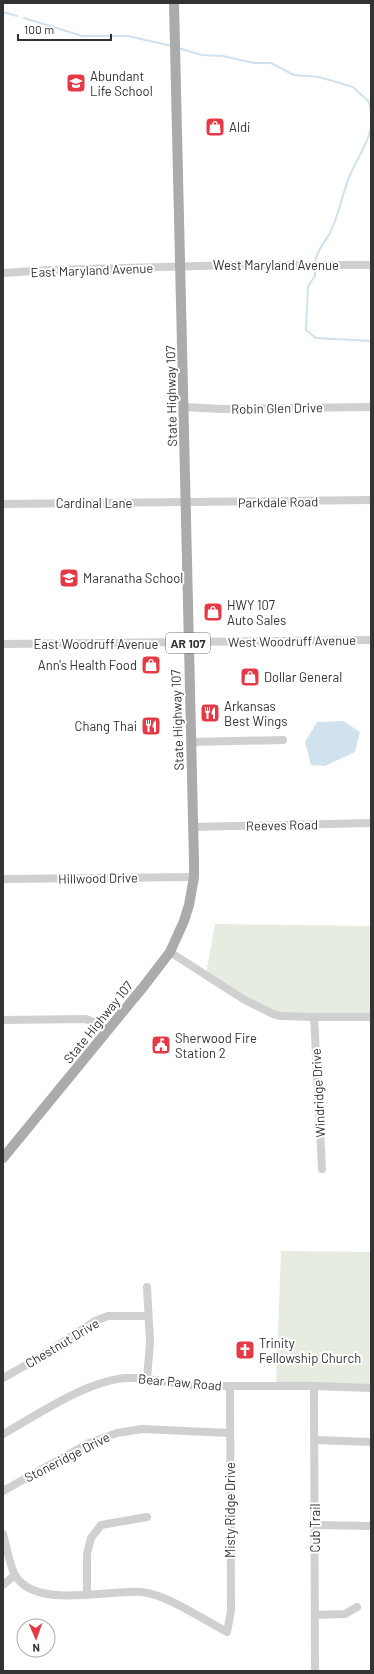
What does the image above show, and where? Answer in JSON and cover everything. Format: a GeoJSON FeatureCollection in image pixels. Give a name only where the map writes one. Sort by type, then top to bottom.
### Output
{"type":"FeatureCollection","features":[{"type":"Feature","properties":{"kind":"main road","name":"State Highway 107"},"geometry":{"type":"LineString","coordinates":[[3,1158],[170,952],[184,921],[189,905],[194,877],[174,3]]}},
{"type":"Feature","properties":{"kind":"street","name":"West Maryland Avenue"},"geometry":{"type":"LineString","coordinates":[[180,267],[371,265]]}},
{"type":"Feature","properties":{"kind":"street","name":"East Maryland Avenue"},"geometry":{"type":"LineString","coordinates":[[3,273],[50,270],[180,267]]}},
{"type":"Feature","properties":{"kind":"street","name":"Robin Glen Drive"},"geometry":{"type":"LineString","coordinates":[[184,407],[221,409],[371,407]]}},
{"type":"Feature","properties":{"kind":"street","name":"Parkdale Road"},"geometry":{"type":"LineString","coordinates":[[185,503],[371,500]]}},
{"type":"Feature","properties":{"kind":"street","name":"Cardinal Lane"},"geometry":{"type":"LineString","coordinates":[[3,504],[185,503]]}},
{"type":"Feature","properties":{"kind":"street","name":"West Woodruff Avenue"},"geometry":{"type":"LineString","coordinates":[[188,643],[371,640]]}},
{"type":"Feature","properties":{"kind":"street","name":"East Woodruff Avenue"},"geometry":{"type":"LineString","coordinates":[[3,644],[188,643]]}},
{"type":"Feature","properties":{"kind":"street"},"geometry":{"type":"LineString","coordinates":[[191,742],[284,740]]}},
{"type":"Feature","properties":{"kind":"street","name":"Reeves Road"},"geometry":{"type":"LineString","coordinates":[[193,827],[371,824]]}},
{"type":"Feature","properties":{"kind":"street","name":"Hillwood Drive"},"geometry":{"type":"LineString","coordinates":[[3,879],[194,877]]}},
{"type":"Feature","properties":{"kind":"street"},"geometry":{"type":"LineString","coordinates":[[170,952],[258,1007],[281,1016],[371,1018]]}},
{"type":"Feature","properties":{"kind":"street","name":"Windridge Drive"},"geometry":{"type":"LineString","coordinates":[[314,1017],[322,1169]]}},
{"type":"Feature","properties":{"kind":"street"},"geometry":{"type":"LineString","coordinates":[[3,1020],[86,1019],[108,1030]]}},
{"type":"Feature","properties":{"kind":"street"},"geometry":{"type":"LineString","coordinates":[[147,1287],[150,1342],[147,1379]]}},
{"type":"Feature","properties":{"kind":"street","name":"Chestnut Drive"},"geometry":{"type":"LineString","coordinates":[[3,1378],[35,1360],[95,1321],[108,1316],[148,1316]]}},
{"type":"Feature","properties":{"kind":"street","name":"Bear Paw Road"},"geometry":{"type":"LineString","coordinates":[[3,1434],[88,1387],[119,1378],[147,1379],[184,1385],[230,1387],[314,1386],[371,1388]]}},
{"type":"Feature","properties":{"kind":"street","name":"Cub Trail"},"geometry":{"type":"LineString","coordinates":[[314,1386],[315,1671]]}},
{"type":"Feature","properties":{"kind":"street","name":"Misty Ridge Drive"},"geometry":{"type":"LineString","coordinates":[[87,1594],[143,1592],[161,1597],[227,1632],[231,1611],[230,1387]]}},
{"type":"Feature","properties":{"kind":"street","name":"Stoneridge Drive"},"geometry":{"type":"LineString","coordinates":[[3,1491],[89,1443],[117,1433],[142,1429],[230,1433]]}},
{"type":"Feature","properties":{"kind":"street"},"geometry":{"type":"LineString","coordinates":[[315,1440],[371,1442]]}},
{"type":"Feature","properties":{"kind":"street"},"geometry":{"type":"LineString","coordinates":[[3,1534],[15,1575],[27,1587],[45,1594],[87,1594],[87,1554],[91,1538],[101,1525],[147,1516]]}},
{"type":"Feature","properties":{"kind":"street"},"geometry":{"type":"LineString","coordinates":[[315,1525],[371,1526]]}},
{"type":"Feature","properties":{"kind":"street"},"geometry":{"type":"LineString","coordinates":[[3,1585],[15,1575]]}},
{"type":"Feature","properties":{"kind":"street"},"geometry":{"type":"LineString","coordinates":[[315,1615],[345,1614],[357,1607]]}},
{"type":"Feature","properties":{"kind":"shaded area"},"geometry":{"type":"Polygon","coordinates":[[[215,924],[371,926],[371,1017],[281,1016],[206,974],[215,924]]]}},
{"type":"Feature","properties":{"kind":"shaded area"},"geometry":{"type":"Polygon","coordinates":[[[281,1251],[371,1252],[371,1388],[276,1386],[281,1251]]]}},
{"type":"Feature","properties":{"kind":"water"},"geometry":{"type":"Polygon","coordinates":[[[343,721],[360,732],[355,752],[325,766],[311,765],[305,742],[317,722],[343,721]]]}},
{"type":"Feature","properties":{"kind":"waterway"},"geometry":{"type":"LineString","coordinates":[[3,12],[17,16]]}},
{"type":"Feature","properties":{"kind":"waterway"},"geometry":{"type":"LineString","coordinates":[[24,18],[82,36],[128,36],[172,46]]}},
{"type":"Feature","properties":{"kind":"waterway"},"geometry":{"type":"LineString","coordinates":[[178,48],[202,55],[223,56],[254,63],[271,63],[294,75],[319,77],[353,87],[369,102],[371,111]]}},
{"type":"Feature","properties":{"kind":"waterway"},"geometry":{"type":"LineString","coordinates":[[315,263],[319,251],[333,226],[347,182],[362,152],[371,128]]}},
{"type":"Feature","properties":{"kind":"waterway"},"geometry":{"type":"LineString","coordinates":[[315,268],[315,276],[308,286],[306,330],[316,338],[371,341]]}},
{"type":"Feature","properties":{"kind":"place","name":"Abundant Life School"},"geometry":{"type":"Point","coordinates":[76,83]}},
{"type":"Feature","properties":{"kind":"place","name":"Aldi"},"geometry":{"type":"Point","coordinates":[215,127]}},
{"type":"Feature","properties":{"kind":"place","name":"Maranatha School"},"geometry":{"type":"Point","coordinates":[69,578]}},
{"type":"Feature","properties":{"kind":"place","name":"HWY 107 Auto Sales"},"geometry":{"type":"Point","coordinates":[213,612]}},
{"type":"Feature","properties":{"kind":"place","name":"Ann's Health Food"},"geometry":{"type":"Point","coordinates":[151,665]}},
{"type":"Feature","properties":{"kind":"place","name":"Dollar General"},"geometry":{"type":"Point","coordinates":[250,677]}},
{"type":"Feature","properties":{"kind":"place","name":"Arkansas Best Wings"},"geometry":{"type":"Point","coordinates":[210,713]}},
{"type":"Feature","properties":{"kind":"place","name":"Chang Thai"},"geometry":{"type":"Point","coordinates":[151,726]}},
{"type":"Feature","properties":{"kind":"place","name":"Sherwood Fire Station 2"},"geometry":{"type":"Point","coordinates":[161,1045]}},
{"type":"Feature","properties":{"kind":"place","name":"Trinity Fellowship Church"},"geometry":{"type":"Point","coordinates":[245,1350]}}]}
